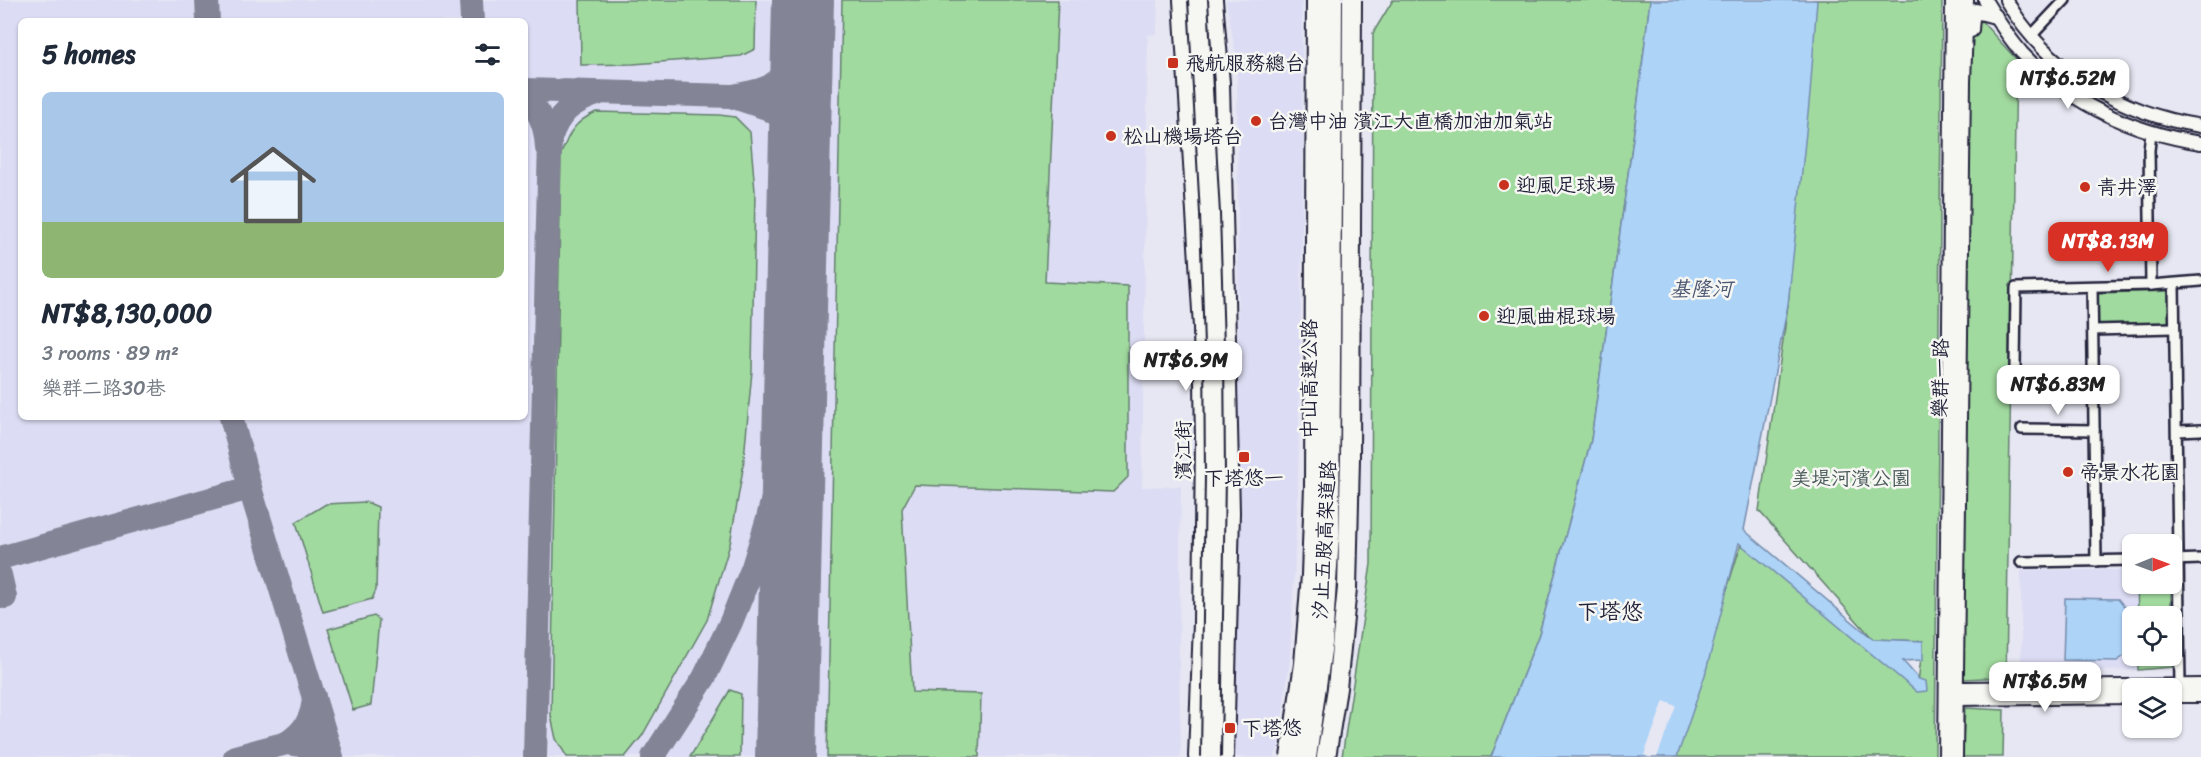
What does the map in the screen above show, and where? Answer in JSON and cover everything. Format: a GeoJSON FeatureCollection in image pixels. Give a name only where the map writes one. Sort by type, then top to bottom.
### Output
{"type":"FeatureCollection","features":[{"type":"Feature","properties":{"kind":"highway"},"geometry":{"type":"LineString","coordinates":[[1198,0],[1214,346],[1215,476],[1211,757]]}},
{"type":"Feature","properties":{"kind":"highway","name":"中山高速公路"},"geometry":{"type":"LineString","coordinates":[[1290,757],[1304,664],[1311,575],[1314,486],[1316,0]]}},
{"type":"Feature","properties":{"kind":"highway","name":"中山高速公路"},"geometry":{"type":"LineString","coordinates":[[1307,757],[1323,643],[1330,536],[1333,0]]}},
{"type":"Feature","properties":{"kind":"highway","name":"汐止五股高架道路"},"geometry":{"type":"LineString","coordinates":[[1326,757],[1337,688],[1347,588],[1350,458],[1352,0]]}},
{"type":"Feature","properties":{"kind":"main road","name":"濱江街"},"geometry":{"type":"LineString","coordinates":[[1181,0],[1201,327],[1203,428],[1201,623],[1196,757]]}},
{"type":"Feature","properties":{"kind":"main road"},"geometry":{"type":"LineString","coordinates":[[1215,0],[1222,82],[1232,512],[1226,757]]}},
{"type":"Feature","properties":{"kind":"main road","name":"樂群一路"},"geometry":{"type":"LineString","coordinates":[[1953,0],[1953,694],[1955,757]]}},
{"type":"Feature","properties":{"kind":"main road","name":"樂群一路"},"geometry":{"type":"LineString","coordinates":[[1946,757],[1953,694],[1962,82],[1966,0]]}},
{"type":"Feature","properties":{"kind":"main road"},"geometry":{"type":"LineString","coordinates":[[1962,82],[1968,64],[1974,13],[1980,11],[1995,16]]}},
{"type":"Feature","properties":{"kind":"main road"},"geometry":{"type":"LineString","coordinates":[[1182,28],[1218,27]]}},
{"type":"Feature","properties":{"kind":"street"},"geometry":{"type":"LineString","coordinates":[[1985,0],[2022,52],[2066,91],[2116,120],[2151,133],[2201,143]]}},
{"type":"Feature","properties":{"kind":"street"},"geometry":{"type":"LineString","coordinates":[[2006,0],[2032,35],[2068,70],[2099,91],[2152,116],[2201,126]]}},
{"type":"Feature","properties":{"kind":"street"},"geometry":{"type":"LineString","coordinates":[[2032,35],[2065,0]]}},
{"type":"Feature","properties":{"kind":"street"},"geometry":{"type":"LineString","coordinates":[[2151,133],[2149,150],[2151,285]]}},
{"type":"Feature","properties":{"kind":"street"},"geometry":{"type":"LineString","coordinates":[[2015,368],[2016,288],[2151,285],[2201,281]]}},
{"type":"Feature","properties":{"kind":"street"},"geometry":{"type":"LineString","coordinates":[[2174,284],[2177,431],[2175,534]]}},
{"type":"Feature","properties":{"kind":"street"},"geometry":{"type":"LineString","coordinates":[[2092,287],[2096,561]]}},
{"type":"Feature","properties":{"kind":"street"},"geometry":{"type":"LineString","coordinates":[[2093,330],[2174,328]]}},
{"type":"Feature","properties":{"kind":"street"},"geometry":{"type":"LineString","coordinates":[[2022,429],[2094,430]]}},
{"type":"Feature","properties":{"kind":"street"},"geometry":{"type":"LineString","coordinates":[[2177,431],[2201,430]]}},
{"type":"Feature","properties":{"kind":"street"},"geometry":{"type":"LineString","coordinates":[[2182,560],[2201,559]]}},
{"type":"Feature","properties":{"kind":"street"},"geometry":{"type":"LineString","coordinates":[[2021,562],[2122,560]]}},
{"type":"Feature","properties":{"kind":"street"},"geometry":{"type":"LineString","coordinates":[[2176,594],[2180,678]]}},
{"type":"Feature","properties":{"kind":"street"},"geometry":{"type":"LineString","coordinates":[[2182,685],[2201,685]]}},
{"type":"Feature","properties":{"kind":"street"},"geometry":{"type":"LineString","coordinates":[[1953,694],[2122,687]]}},
{"type":"Feature","properties":{"kind":"street"},"geometry":{"type":"LineString","coordinates":[[1953,694],[2122,697]]}},
{"type":"Feature","properties":{"kind":"street"},"geometry":{"type":"LineString","coordinates":[[2182,696],[2201,696]]}},
{"type":"Feature","properties":{"kind":"shaded area"},"geometry":{"type":"Polygon","coordinates":[[[0,0],[1158,0],[1157,34],[1148,35],[1142,487],[1181,486],[1179,656],[1181,757],[0,757],[0,0]]]}},
{"type":"Feature","properties":{"kind":"shaded area"},"geometry":{"type":"Polygon","coordinates":[[[1226,0],[1302,0],[1303,161],[1298,495],[1290,660],[1278,749],[1274,757],[1233,757],[1238,353],[1237,63],[1226,0]]]}},
{"type":"Feature","properties":{"kind":"shaded area"},"geometry":{"type":"Polygon","coordinates":[[[2021,570],[2122,570],[2122,594],[2137,594],[2138,606],[2122,606],[2122,666],[2138,666],[2138,670],[2021,673],[2021,570]]]}},
{"type":"Feature","properties":{"kind":"green space"},"geometry":{"type":"Polygon","coordinates":[[[580,0],[756,0],[755,49],[741,56],[633,64],[581,65],[580,0]]]}},
{"type":"Feature","properties":{"kind":"green space"},"geometry":{"type":"Polygon","coordinates":[[[842,0],[1058,0],[1045,282],[1128,286],[1128,477],[1113,492],[915,485],[902,509],[912,692],[981,694],[979,757],[827,757],[842,0]]]}},
{"type":"Feature","properties":{"kind":"green space"},"geometry":{"type":"Polygon","coordinates":[[[1393,0],[1650,0],[1591,440],[1539,634],[1491,757],[1342,757],[1371,564],[1373,33],[1393,0]]]}},
{"type":"Feature","properties":{"kind":"green space","name":"美堤河濱公園"},"geometry":{"type":"Polygon","coordinates":[[[1813,0],[1942,0],[1935,757],[1675,757],[1741,544],[1917,691],[1923,641],[1873,639],[1759,511],[1788,305],[1813,0]]]}},
{"type":"Feature","properties":{"kind":"green space"},"geometry":{"type":"Polygon","coordinates":[[[1975,14],[2016,59],[2006,677],[1964,679],[1960,672],[1968,84],[1975,14]]]}},
{"type":"Feature","properties":{"kind":"green space"},"geometry":{"type":"Polygon","coordinates":[[[596,112],[735,117],[750,132],[755,191],[752,371],[743,469],[730,544],[707,620],[642,736],[625,757],[567,757],[556,739],[551,716],[561,154],[577,124],[596,112]]]}},
{"type":"Feature","properties":{"kind":"green space"},"geometry":{"type":"Polygon","coordinates":[[[2171,291],[2172,326],[2098,327],[2098,293],[2171,291]]]}},
{"type":"Feature","properties":{"kind":"green space"},"geometry":{"type":"Polygon","coordinates":[[[366,502],[378,507],[376,590],[372,599],[323,612],[296,522],[326,504],[366,502]]]}},
{"type":"Feature","properties":{"kind":"green space"},"geometry":{"type":"Polygon","coordinates":[[[2137,594],[2171,594],[2171,606],[2138,606],[2137,594]]]}},
{"type":"Feature","properties":{"kind":"green space"},"geometry":{"type":"Polygon","coordinates":[[[374,616],[379,620],[371,705],[353,710],[328,629],[374,616]]]}},
{"type":"Feature","properties":{"kind":"green space"},"geometry":{"type":"Polygon","coordinates":[[[2138,666],[2172,666],[2172,667],[2138,670],[2138,666]]]}},
{"type":"Feature","properties":{"kind":"green space"},"geometry":{"type":"Polygon","coordinates":[[[730,690],[741,694],[740,757],[690,757],[730,690]]]}},
{"type":"Feature","properties":{"kind":"green space"},"geometry":{"type":"Polygon","coordinates":[[[1965,708],[2004,710],[2003,757],[1962,757],[1965,708]]]}},
{"type":"Feature","properties":{"kind":"water","name":"基隆河"},"geometry":{"type":"Polygon","coordinates":[[[1650,0],[1817,0],[1810,94],[1788,305],[1744,530],[1873,639],[1923,641],[1923,660],[1903,661],[1919,679],[1926,681],[1927,691],[1917,692],[1739,543],[1705,675],[1677,757],[1491,757],[1539,634],[1591,440],[1650,0]]]}},
{"type":"Feature","properties":{"kind":"water"},"geometry":{"type":"Polygon","coordinates":[[[2065,598],[2118,599],[2124,606],[2122,658],[2117,661],[2063,660],[2065,598]]]}},
{"type":"Feature","properties":{"kind":"pier"},"geometry":{"type":"Polygon","coordinates":[[[1664,701],[1676,706],[1657,757],[1648,757],[1644,755],[1664,701]]]}},
{"type":"Feature","properties":{"kind":"taxiway"},"geometry":{"type":"LineString","coordinates":[[207,0],[208,18]]}},
{"type":"Feature","properties":{"kind":"taxiway"},"geometry":{"type":"LineString","coordinates":[[471,0],[472,18]]}},
{"type":"Feature","properties":{"kind":"taxiway"},"geometry":{"type":"LineString","coordinates":[[734,96],[770,86],[780,79],[787,69],[794,48],[796,0]]}},
{"type":"Feature","properties":{"kind":"taxiway"},"geometry":{"type":"LineString","coordinates":[[528,90],[731,96],[767,108],[781,117],[789,127],[795,369],[780,469],[753,567],[731,622],[704,678],[653,757]]}},
{"type":"Feature","properties":{"kind":"taxiway"},"geometry":{"type":"LineString","coordinates":[[535,757],[550,139],[557,123],[567,110],[580,101],[597,94]]}},
{"type":"Feature","properties":{"kind":"taxiway"},"geometry":{"type":"LineString","coordinates":[[528,100],[535,107],[541,120],[547,148]]}},
{"type":"Feature","properties":{"kind":"taxiway"},"geometry":{"type":"LineString","coordinates":[[232,420],[250,488],[332,757]]}},
{"type":"Feature","properties":{"kind":"taxiway"},"geometry":{"type":"LineString","coordinates":[[0,558],[250,488]]}},
{"type":"Feature","properties":{"kind":"taxiway"},"geometry":{"type":"LineString","coordinates":[[0,575],[5,597]]}},
{"type":"Feature","properties":{"kind":"taxiway"},"geometry":{"type":"LineString","coordinates":[[314,696],[312,711],[307,723],[299,734],[287,743],[306,746],[325,757]]}},
{"type":"Feature","properties":{"kind":"taxiway"},"geometry":{"type":"LineString","coordinates":[[235,757],[287,743]]}},
{"type":"Feature","properties":{"kind":"runway"},"geometry":{"type":"LineString","coordinates":[[786,757],[803,0]]}},
{"type":"Feature","properties":{"kind":"place","name":"飛航服務總台"},"geometry":{"type":"Point","coordinates":[1173,63]}},
{"type":"Feature","properties":{"kind":"place","name":"台灣中油 濱江大直橋加油加氣站"},"geometry":{"type":"Point","coordinates":[1256,121]}},
{"type":"Feature","properties":{"kind":"place","name":"松山機場塔台"},"geometry":{"type":"Point","coordinates":[1111,136]}},
{"type":"Feature","properties":{"kind":"place","name":"迎風足球場"},"geometry":{"type":"Point","coordinates":[1504,185]}},
{"type":"Feature","properties":{"kind":"place","name":"青井澤"},"geometry":{"type":"Point","coordinates":[2085,187]}},
{"type":"Feature","properties":{"kind":"place","name":"迎風曲棍球場"},"geometry":{"type":"Point","coordinates":[1484,316]}},
{"type":"Feature","properties":{"kind":"place","name":"下塔悠一"},"geometry":{"type":"Point","coordinates":[1244,457]}},
{"type":"Feature","properties":{"kind":"place","name":"帝景水花園"},"geometry":{"type":"Point","coordinates":[2068,472]}},
{"type":"Feature","properties":{"kind":"place","name":"下塔悠"},"geometry":{"type":"Point","coordinates":[1230,728]}},
{"type":"Feature","properties":{"kind":"district","name":"下塔悠"},"geometry":{"type":"Point","coordinates":[1610,611]}}]}
